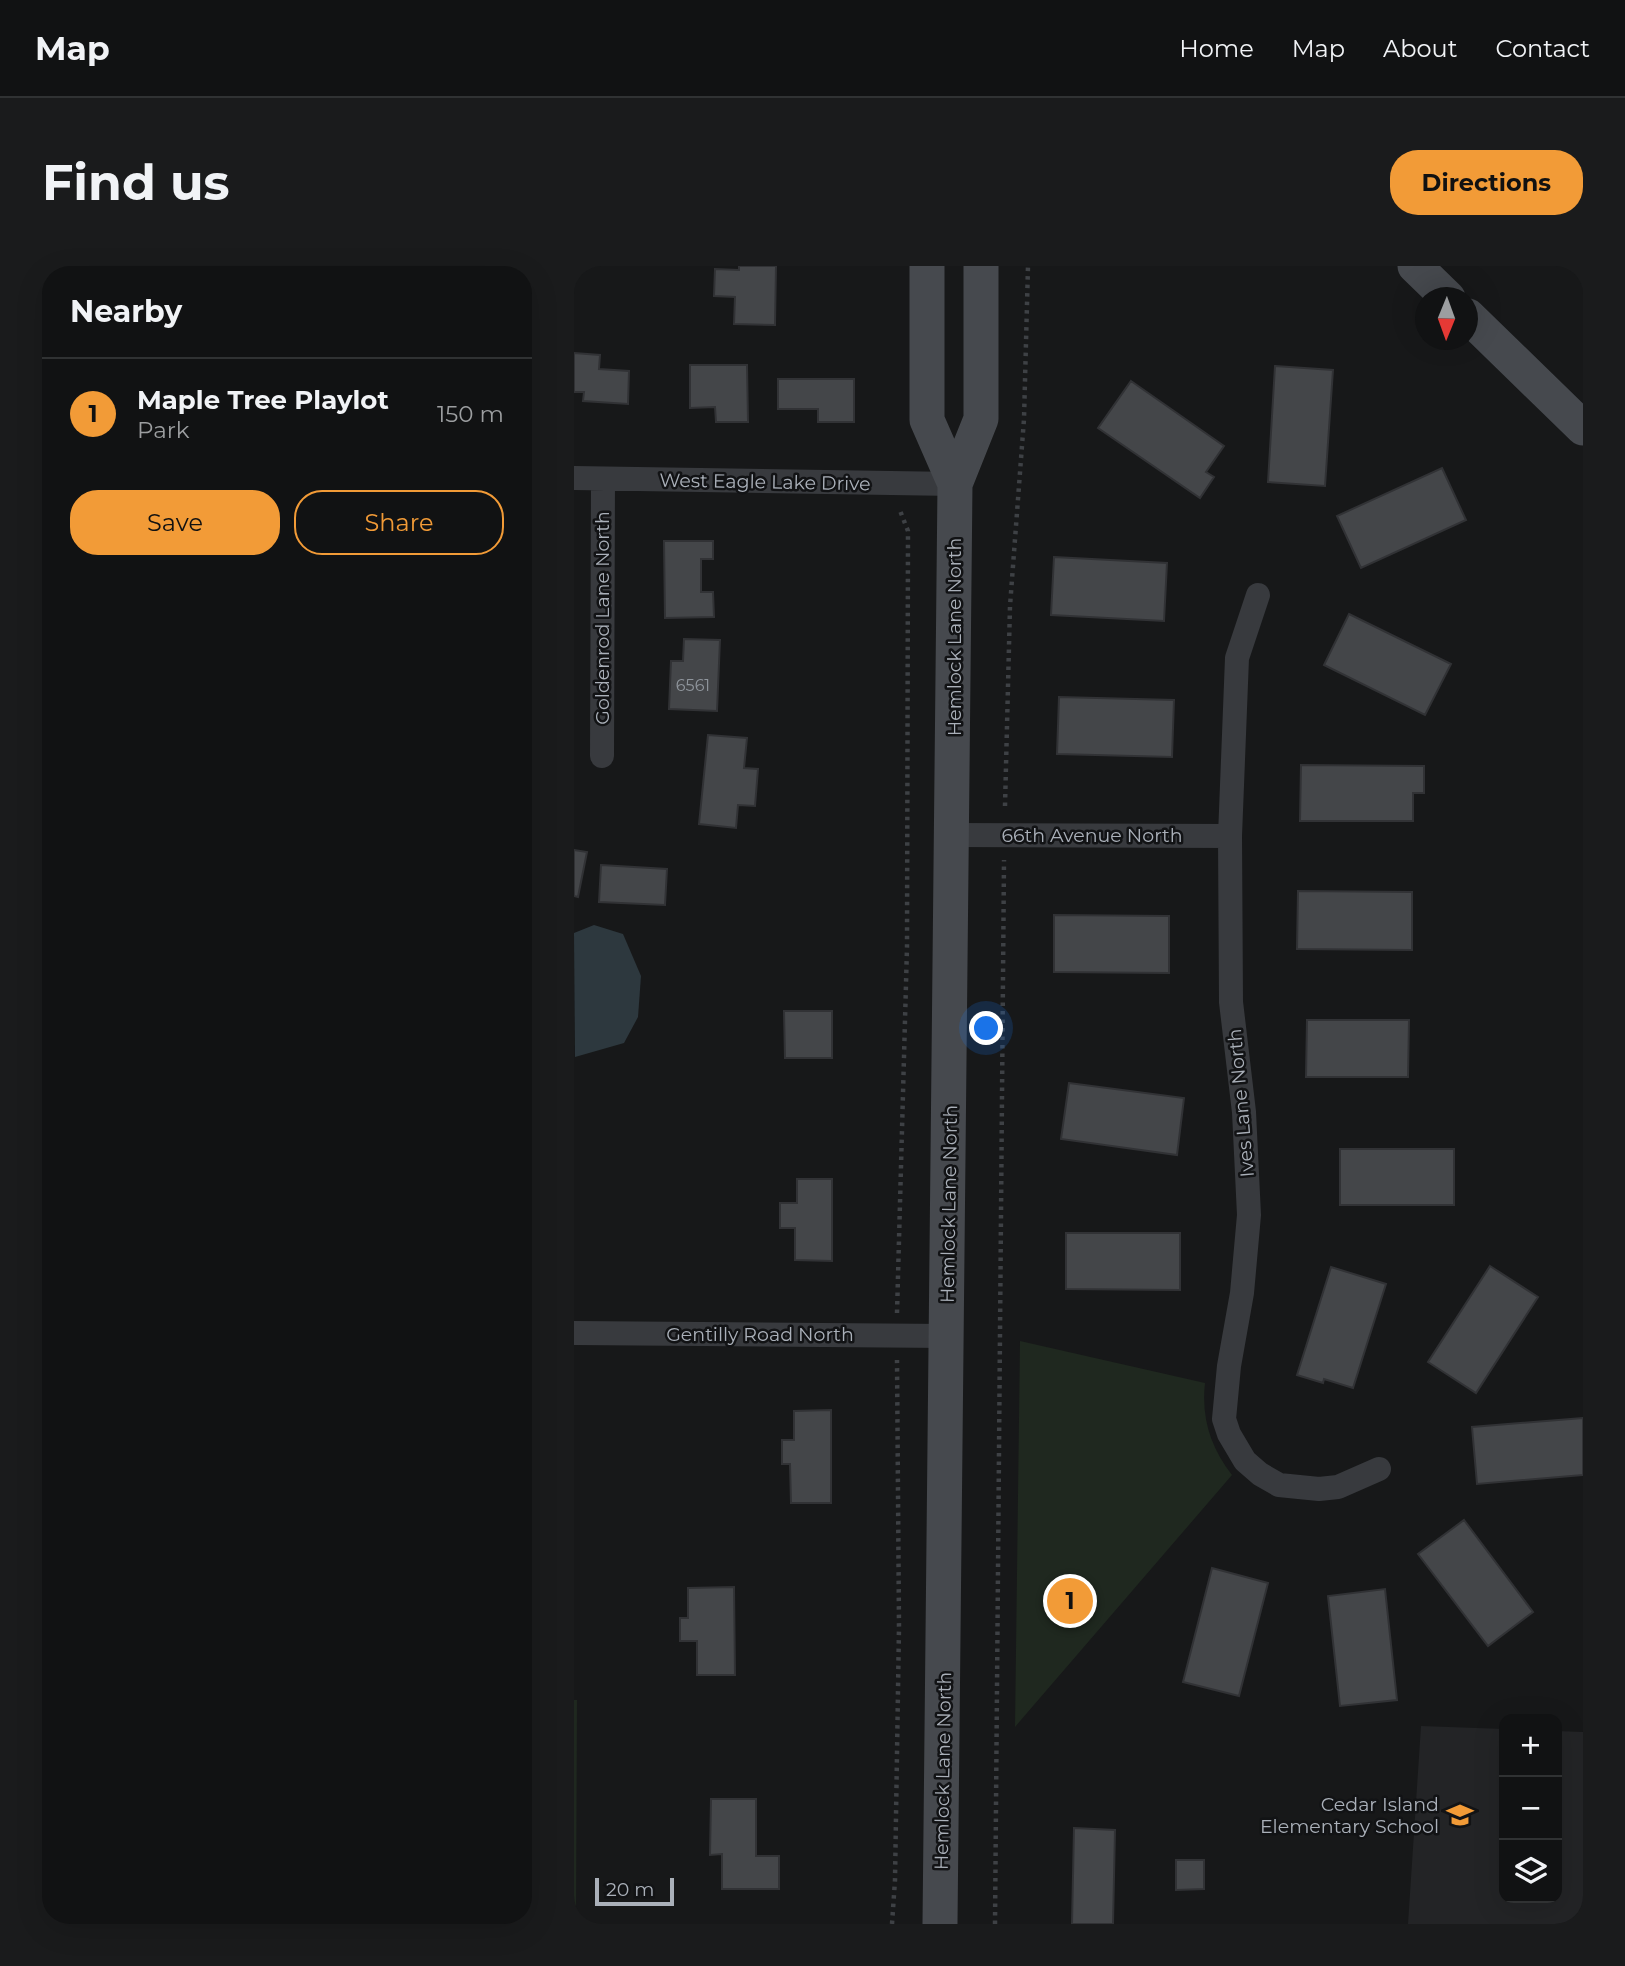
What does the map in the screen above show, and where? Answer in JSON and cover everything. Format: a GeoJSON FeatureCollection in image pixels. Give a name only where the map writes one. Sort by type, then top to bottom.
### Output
{"type":"FeatureCollection","features":[{"type":"Feature","properties":{"kind":"main road","name":"Hemlock Lane North"},"geometry":{"type":"LineString","coordinates":[[927,266],[927,420],[955,484]]}},
{"type":"Feature","properties":{"kind":"main road","name":"Hemlock Lane North"},"geometry":{"type":"LineString","coordinates":[[940,1924],[955,484],[981,419],[981,266]]}},
{"type":"Feature","properties":{"kind":"main road"},"geometry":{"type":"LineString","coordinates":[[1415,266],[1437,287]]}},
{"type":"Feature","properties":{"kind":"main road"},"geometry":{"type":"LineString","coordinates":[[1478,326],[1583,428]]}},
{"type":"Feature","properties":{"kind":"street","name":"West Eagle Lake Drive"},"geometry":{"type":"LineString","coordinates":[[574,478],[955,484]]}},
{"type":"Feature","properties":{"kind":"street","name":"Goldenrod Lane North"},"geometry":{"type":"LineString","coordinates":[[602,756],[603,480]]}},
{"type":"Feature","properties":{"kind":"street","name":"Ives Lane North"},"geometry":{"type":"LineString","coordinates":[[1258,595],[1237,658],[1230,836],[1231,1002],[1244,1112],[1250,1215],[1224,1419],[1229,1434],[1245,1461],[1279,1485],[1319,1489],[1338,1487],[1378,1469]]}},
{"type":"Feature","properties":{"kind":"street","name":"66th Avenue North"},"geometry":{"type":"LineString","coordinates":[[953,835],[1230,836]]}},
{"type":"Feature","properties":{"kind":"street","name":"Gentilly Road North"},"geometry":{"type":"LineString","coordinates":[[574,1333],[947,1336]]}},
{"type":"Feature","properties":{"kind":"path"},"geometry":{"type":"LineString","coordinates":[[1004,806],[1010,606],[1024,419],[1028,266]]}},
{"type":"Feature","properties":{"kind":"path"},"geometry":{"type":"LineString","coordinates":[[892,1924],[899,1627],[896,1335],[907,947],[908,531],[899,510],[904,484]]}},
{"type":"Feature","properties":{"kind":"path"},"geometry":{"type":"LineString","coordinates":[[995,1924],[1004,860]]}},
{"type":"Feature","properties":{"kind":"shaded area"},"geometry":{"type":"Polygon","coordinates":[[[594,925],[623,934],[641,976],[638,1017],[624,1043],[575,1057],[574,933],[594,925]]]}},
{"type":"Feature","properties":{"kind":"shaded area"},"geometry":{"type":"Polygon","coordinates":[[[1020,1341],[1205,1383],[1209,1432],[1218,1454],[1232,1475],[1015,1727],[1020,1341]]]}},
{"type":"Feature","properties":{"kind":"shaded area"},"geometry":{"type":"Polygon","coordinates":[[[574,1700],[577,1700],[576,1924],[574,1924],[574,1700]]]}},
{"type":"Feature","properties":{"kind":"shaded area","name":"Cedar Island Elementary School"},"geometry":{"type":"Polygon","coordinates":[[[1421,1726],[1499,1729],[1499,1903],[1562,1903],[1562,1731],[1583,1732],[1583,1924],[1408,1924],[1421,1726]]]}},
{"type":"Feature","properties":{"kind":"building"},"geometry":{"type":"Polygon","coordinates":[[[739,266],[776,266],[775,325],[734,324],[735,297],[714,296],[715,269],[739,270],[739,266]]]}},
{"type":"Feature","properties":{"kind":"building"},"geometry":{"type":"Polygon","coordinates":[[[574,353],[600,355],[599,369],[629,371],[628,404],[583,401],[584,392],[574,392],[574,353]]]}},
{"type":"Feature","properties":{"kind":"building"},"geometry":{"type":"Polygon","coordinates":[[[690,365],[747,365],[748,422],[716,422],[715,407],[690,408],[690,365]]]}},
{"type":"Feature","properties":{"kind":"building"},"geometry":{"type":"Polygon","coordinates":[[[1275,366],[1333,370],[1325,486],[1268,482],[1275,366]]]}},
{"type":"Feature","properties":{"kind":"building"},"geometry":{"type":"Polygon","coordinates":[[[778,379],[854,379],[854,422],[818,422],[818,409],[778,409],[778,379]]]}},
{"type":"Feature","properties":{"kind":"building"},"geometry":{"type":"Polygon","coordinates":[[[1131,381],[1224,446],[1206,472],[1214,477],[1200,498],[1098,428],[1131,381]]]}},
{"type":"Feature","properties":{"kind":"building"},"geometry":{"type":"Polygon","coordinates":[[[1442,468],[1466,520],[1361,568],[1337,516],[1442,468]]]}},
{"type":"Feature","properties":{"kind":"building"},"geometry":{"type":"Polygon","coordinates":[[[664,541],[713,541],[713,559],[701,559],[701,592],[713,592],[714,617],[665,618],[664,541]]]}},
{"type":"Feature","properties":{"kind":"building"},"geometry":{"type":"Polygon","coordinates":[[[1054,557],[1167,563],[1164,621],[1051,615],[1054,557]]]}},
{"type":"Feature","properties":{"kind":"building"},"geometry":{"type":"Polygon","coordinates":[[[1349,614],[1451,664],[1425,715],[1324,665],[1349,614]]]}},
{"type":"Feature","properties":{"kind":"building"},"geometry":{"type":"Polygon","coordinates":[[[684,639],[720,640],[717,711],[669,709],[671,661],[683,661],[684,639]]]}},
{"type":"Feature","properties":{"kind":"building"},"geometry":{"type":"Polygon","coordinates":[[[1059,697],[1174,700],[1172,757],[1057,754],[1059,697]]]}},
{"type":"Feature","properties":{"kind":"building"},"geometry":{"type":"Polygon","coordinates":[[[708,735],[747,738],[744,768],[758,769],[755,806],[738,805],[736,828],[699,824],[708,735]]]}},
{"type":"Feature","properties":{"kind":"building"},"geometry":{"type":"Polygon","coordinates":[[[1301,765],[1424,766],[1424,793],[1413,793],[1413,821],[1300,821],[1301,765]]]}},
{"type":"Feature","properties":{"kind":"building"},"geometry":{"type":"Polygon","coordinates":[[[574,850],[587,852],[578,897],[574,896],[574,850]]]}},
{"type":"Feature","properties":{"kind":"building"},"geometry":{"type":"Polygon","coordinates":[[[601,865],[667,869],[665,905],[599,902],[601,865]]]}},
{"type":"Feature","properties":{"kind":"building"},"geometry":{"type":"Polygon","coordinates":[[[1298,891],[1412,892],[1412,950],[1297,949],[1298,891]]]}},
{"type":"Feature","properties":{"kind":"building"},"geometry":{"type":"Polygon","coordinates":[[[1054,915],[1169,916],[1169,973],[1054,972],[1054,915]]]}},
{"type":"Feature","properties":{"kind":"building"},"geometry":{"type":"Polygon","coordinates":[[[784,1011],[832,1011],[832,1058],[785,1058],[784,1011]]]}},
{"type":"Feature","properties":{"kind":"building"},"geometry":{"type":"Polygon","coordinates":[[[1307,1020],[1409,1020],[1408,1077],[1306,1077],[1307,1020]]]}},
{"type":"Feature","properties":{"kind":"building"},"geometry":{"type":"Polygon","coordinates":[[[1069,1083],[1184,1098],[1177,1155],[1061,1139],[1069,1083]]]}},
{"type":"Feature","properties":{"kind":"building"},"geometry":{"type":"Polygon","coordinates":[[[1340,1149],[1454,1149],[1454,1205],[1340,1205],[1340,1149]]]}},
{"type":"Feature","properties":{"kind":"building"},"geometry":{"type":"Polygon","coordinates":[[[797,1179],[832,1179],[832,1261],[795,1260],[795,1228],[780,1228],[780,1203],[797,1203],[797,1179]]]}},
{"type":"Feature","properties":{"kind":"building"},"geometry":{"type":"Polygon","coordinates":[[[1066,1233],[1180,1233],[1180,1290],[1066,1289],[1066,1233]]]}},
{"type":"Feature","properties":{"kind":"building"},"geometry":{"type":"Polygon","coordinates":[[[1490,1266],[1538,1297],[1476,1393],[1428,1362],[1490,1266]]]}},
{"type":"Feature","properties":{"kind":"building"},"geometry":{"type":"Polygon","coordinates":[[[1331,1267],[1386,1284],[1353,1388],[1324,1379],[1323,1383],[1297,1375],[1331,1267]]]}},
{"type":"Feature","properties":{"kind":"building"},"geometry":{"type":"Polygon","coordinates":[[[831,1410],[831,1503],[791,1503],[790,1464],[782,1464],[782,1440],[794,1440],[794,1411],[831,1410]]]}},
{"type":"Feature","properties":{"kind":"building"},"geometry":{"type":"Polygon","coordinates":[[[1583,1418],[1583,1475],[1477,1484],[1472,1427],[1583,1418]]]}},
{"type":"Feature","properties":{"kind":"building"},"geometry":{"type":"Polygon","coordinates":[[[1464,1520],[1533,1612],[1488,1646],[1418,1554],[1464,1520]]]}},
{"type":"Feature","properties":{"kind":"building"},"geometry":{"type":"Polygon","coordinates":[[[1212,1568],[1268,1583],[1239,1696],[1183,1682],[1212,1568]]]}},
{"type":"Feature","properties":{"kind":"building"},"geometry":{"type":"Polygon","coordinates":[[[734,1587],[735,1675],[697,1675],[697,1641],[680,1641],[680,1618],[688,1618],[688,1588],[734,1587]]]}},
{"type":"Feature","properties":{"kind":"building"},"geometry":{"type":"Polygon","coordinates":[[[1385,1589],[1397,1700],[1340,1706],[1328,1596],[1385,1589]]]}},
{"type":"Feature","properties":{"kind":"building"},"geometry":{"type":"Polygon","coordinates":[[[711,1799],[756,1799],[756,1856],[779,1856],[779,1889],[722,1889],[722,1854],[710,1855],[711,1799]]]}},
{"type":"Feature","properties":{"kind":"building"},"geometry":{"type":"Polygon","coordinates":[[[1074,1828],[1115,1830],[1113,1924],[1072,1924],[1074,1828]]]}},
{"type":"Feature","properties":{"kind":"building"},"geometry":{"type":"Polygon","coordinates":[[[1176,1860],[1204,1860],[1204,1889],[1176,1890],[1176,1860]]]}},
{"type":"Feature","properties":{"kind":"place","name":"Maple Tree Playlot"},"geometry":{"type":"Point","coordinates":[1070,1601]}},
{"type":"Feature","properties":{"kind":"place","name":"Cedar Island Elementary School"},"geometry":{"type":"Point","coordinates":[1460,1815]}}]}
